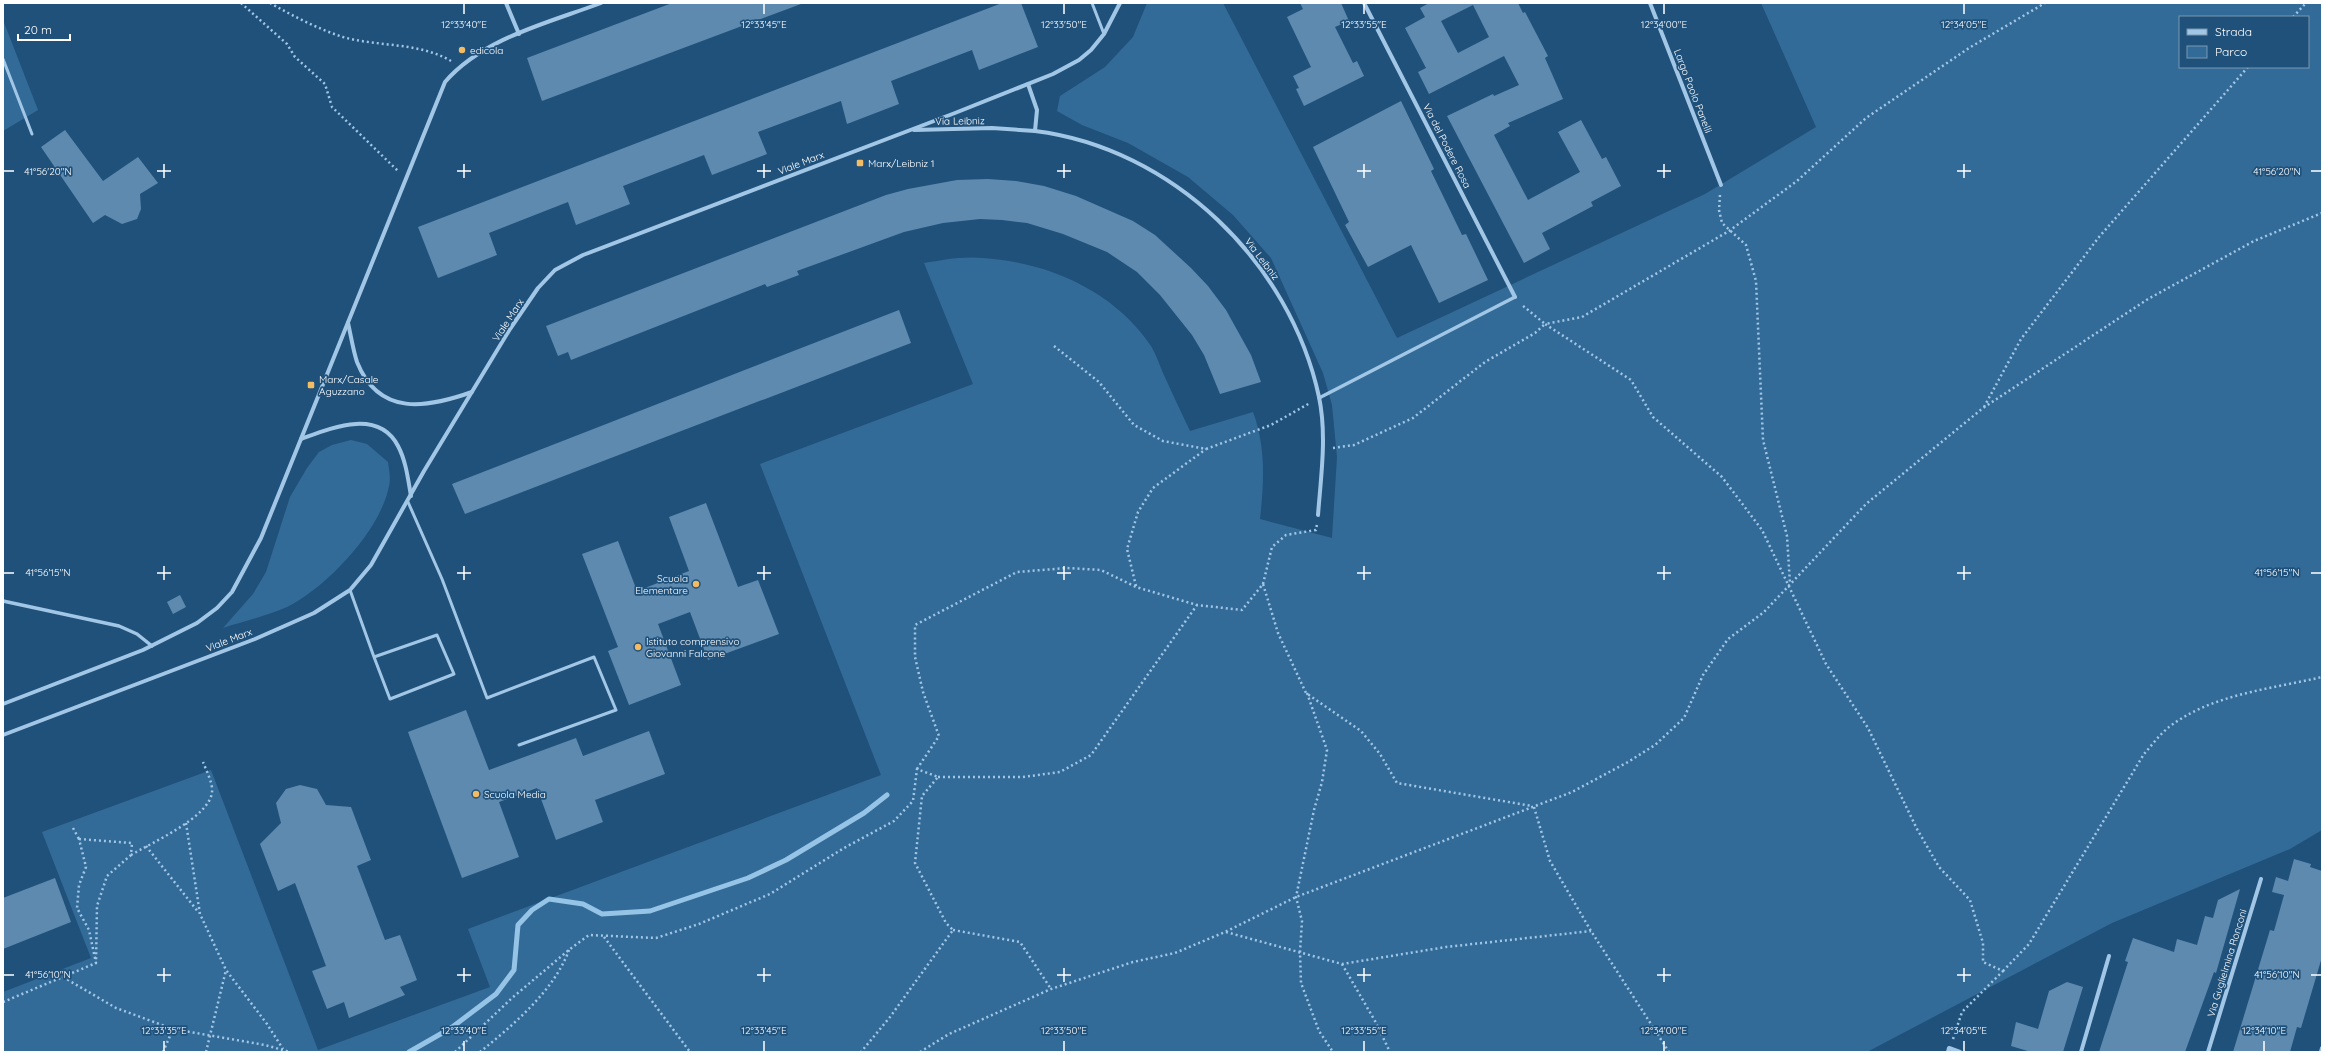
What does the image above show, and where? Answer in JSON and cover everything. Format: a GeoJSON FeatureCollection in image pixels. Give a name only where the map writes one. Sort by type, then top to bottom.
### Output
{"type":"FeatureCollection","features":[{"type":"Feature","properties":{"kind":"street"},"geometry":{"type":"LineString","coordinates":[[506,3],[519,34]]}},
{"type":"Feature","properties":{"kind":"street"},"geometry":{"type":"LineString","coordinates":[[3,704],[152,646],[205,618],[232,592],[254,554],[441,90],[459,66],[491,46],[601,3]]}},
{"type":"Feature","properties":{"kind":"street","name":"Viale Marx"},"geometry":{"type":"LineString","coordinates":[[3,735],[256,639],[314,613],[350,590],[372,565],[472,392],[538,288],[548,276],[562,265],[591,252],[1028,84],[1079,60],[1091,50],[1104,34],[1120,3]]}},
{"type":"Feature","properties":{"kind":"street","name":"Via del Podere Rosa"},"geometry":{"type":"LineString","coordinates":[[1364,3],[1515,297]]}},
{"type":"Feature","properties":{"kind":"street","name":"Largo Paolo Panelli"},"geometry":{"type":"LineString","coordinates":[[1650,3],[1721,185]]}},
{"type":"Feature","properties":{"kind":"street"},"geometry":{"type":"LineString","coordinates":[[1028,84],[1037,110],[1035,130]]}},
{"type":"Feature","properties":{"kind":"street","name":"Via Leibniz"},"geometry":{"type":"LineString","coordinates":[[910,130],[979,128],[1035,130],[1085,142],[1130,159],[1166,178],[1212,214],[1249,253],[1277,293],[1304,348],[1319,398],[1322,421],[1322,450],[1318,514]]}},
{"type":"Feature","properties":{"kind":"street"},"geometry":{"type":"LineString","coordinates":[[1319,398],[1515,297]]}},
{"type":"Feature","properties":{"kind":"street"},"geometry":{"type":"LineString","coordinates":[[348,323],[357,362],[368,381],[383,395],[413,405],[429,405],[472,392]]}},
{"type":"Feature","properties":{"kind":"street"},"geometry":{"type":"LineString","coordinates":[[301,439],[330,428],[350,424],[370,425],[382,430],[391,436],[398,446],[404,462],[411,496]]}},
{"type":"Feature","properties":{"kind":"street"},"geometry":{"type":"LineString","coordinates":[[3,602],[119,626],[138,634],[152,646]]}},
{"type":"Feature","properties":{"kind":"street","name":"Via Guglielmina Ronconi"},"geometry":{"type":"LineString","coordinates":[[2208,1052],[2261,879]]}},
{"type":"Feature","properties":{"kind":"street"},"geometry":{"type":"LineString","coordinates":[[2081,1052],[2109,956]]}},
{"type":"Feature","properties":{"kind":"street"},"geometry":{"type":"LineString","coordinates":[[2321,1052],[2322,1048]]}},
{"type":"Feature","properties":{"kind":"street"},"geometry":{"type":"LineString","coordinates":[[1948,1050],[1960,1052]]}},
{"type":"Feature","properties":{"kind":"lane"},"geometry":{"type":"LineString","coordinates":[[1092,3],[1104,34]]}},
{"type":"Feature","properties":{"kind":"lane"},"geometry":{"type":"LineString","coordinates":[[3,59],[32,134]]}},
{"type":"Feature","properties":{"kind":"lane"},"geometry":{"type":"LineString","coordinates":[[408,502],[442,579],[487,698],[594,658],[616,710],[519,745]]}},
{"type":"Feature","properties":{"kind":"lane"},"geometry":{"type":"LineString","coordinates":[[350,590],[374,657],[390,699],[454,674],[437,636],[374,657]]}},
{"type":"Feature","properties":{"kind":"path"},"geometry":{"type":"LineString","coordinates":[[240,3],[287,44],[295,57],[325,84],[332,106],[406,178]]}},
{"type":"Feature","properties":{"kind":"path"},"geometry":{"type":"LineString","coordinates":[[270,3],[312,25],[344,37],[441,55],[459,66]]}},
{"type":"Feature","properties":{"kind":"path"},"geometry":{"type":"LineString","coordinates":[[1322,450],[1354,445],[1413,418],[1485,362],[1535,333],[1545,324],[1582,318],[1728,231],[1798,181],[1866,118],[1969,48],[2045,3]]}},
{"type":"Feature","properties":{"kind":"path"},"geometry":{"type":"LineString","coordinates":[[2294,16],[2306,3]]}},
{"type":"Feature","properties":{"kind":"path"},"geometry":{"type":"LineString","coordinates":[[1984,408],[2021,340],[2099,237],[2247,68]]}},
{"type":"Feature","properties":{"kind":"path"},"geometry":{"type":"LineString","coordinates":[[1721,185],[1719,210],[1722,223],[1728,231],[1746,245],[1756,281],[1763,440],[1787,536],[1790,586]]}},
{"type":"Feature","properties":{"kind":"path"},"geometry":{"type":"LineString","coordinates":[[920,1052],[949,1034],[1051,988],[1133,962],[1175,953],[1225,932],[1296,897],[1572,792],[1655,746],[1684,718],[1703,675],[1728,639],[1764,612],[1866,504],[1984,408],[2148,299],[2254,240],[2322,213]]}},
{"type":"Feature","properties":{"kind":"path"},"geometry":{"type":"LineString","coordinates":[[1515,297],[1528,311],[1545,324],[1631,380],[1653,417],[1722,477],[1762,530],[1826,664],[1868,728],[1916,829],[1939,867],[1970,900],[1983,943],[1983,962],[2003,972]]}},
{"type":"Feature","properties":{"kind":"path"},"geometry":{"type":"LineString","coordinates":[[1054,346],[1099,382],[1134,424],[1163,441],[1206,449]]}},
{"type":"Feature","properties":{"kind":"path"},"geometry":{"type":"LineString","coordinates":[[1136,587],[1127,549],[1138,512],[1153,488],[1206,449],[1271,424],[1319,398]]}},
{"type":"Feature","properties":{"kind":"path"},"geometry":{"type":"LineString","coordinates":[[455,1052],[512,998],[589,935],[656,938],[699,924],[770,894],[844,848],[894,821],[913,801],[917,769],[939,736],[923,692],[915,657],[915,625],[1017,572],[1067,568],[1101,570],[1136,587],[1197,605],[1242,610],[1263,584],[1272,547],[1286,534],[1316,530],[1318,514]]}},
{"type":"Feature","properties":{"kind":"path"},"geometry":{"type":"LineString","coordinates":[[1263,584],[1278,633],[1306,693],[1327,750],[1322,782],[1314,810],[1296,897],[1302,921],[1300,983],[1319,1031],[1333,1052]]}},
{"type":"Feature","properties":{"kind":"path"},"geometry":{"type":"LineString","coordinates":[[917,769],[938,777],[1023,777],[1060,772],[1091,755],[1197,605]]}},
{"type":"Feature","properties":{"kind":"path"},"geometry":{"type":"LineString","coordinates":[[1948,1050],[1962,1012],[2029,944],[2144,754],[2168,728],[2194,711],[2229,698],[2322,677]]}},
{"type":"Feature","properties":{"kind":"path"},"geometry":{"type":"LineString","coordinates":[[1306,693],[1361,731],[1380,754],[1397,783],[1534,806]]}},
{"type":"Feature","properties":{"kind":"path"},"geometry":{"type":"LineString","coordinates":[[96,963],[97,906],[108,876],[131,855],[186,823],[207,805],[212,791],[203,762]]}},
{"type":"Feature","properties":{"kind":"path"},"geometry":{"type":"LineString","coordinates":[[938,777],[922,796],[915,863],[946,923],[953,930],[1020,942],[1051,988]]}},
{"type":"Feature","properties":{"kind":"path"},"geometry":{"type":"LineString","coordinates":[[1534,806],[1550,861],[1591,931],[1669,1052]]}},
{"type":"Feature","properties":{"kind":"path"},"geometry":{"type":"LineString","coordinates":[[186,823],[200,914]]}},
{"type":"Feature","properties":{"kind":"path"},"geometry":{"type":"LineString","coordinates":[[73,828],[79,839],[86,867],[78,885],[77,908],[89,930],[96,963]]}},
{"type":"Feature","properties":{"kind":"path"},"geometry":{"type":"LineString","coordinates":[[79,839],[132,843],[131,855]]}},
{"type":"Feature","properties":{"kind":"path"},"geometry":{"type":"LineString","coordinates":[[146,846],[200,914],[226,970],[267,1024],[283,1049]]}},
{"type":"Feature","properties":{"kind":"path"},"geometry":{"type":"LineString","coordinates":[[861,1052],[890,1017],[953,930]]}},
{"type":"Feature","properties":{"kind":"path"},"geometry":{"type":"LineString","coordinates":[[1225,932],[1342,964],[1446,947],[1591,931]]}},
{"type":"Feature","properties":{"kind":"path"},"geometry":{"type":"LineString","coordinates":[[604,936],[690,1052]]}},
{"type":"Feature","properties":{"kind":"path"},"geometry":{"type":"LineString","coordinates":[[480,1052],[533,1003],[564,966],[570,949]]}},
{"type":"Feature","properties":{"kind":"path"},"geometry":{"type":"LineString","coordinates":[[3,1002],[96,963]]}},
{"type":"Feature","properties":{"kind":"path"},"geometry":{"type":"LineString","coordinates":[[1342,964],[1375,1021],[1390,1052]]}},
{"type":"Feature","properties":{"kind":"path"},"geometry":{"type":"LineString","coordinates":[[206,1052],[212,1036],[226,970]]}},
{"type":"Feature","properties":{"kind":"path"},"geometry":{"type":"LineString","coordinates":[[63,977],[116,1008],[173,1029],[283,1049],[290,1052]]}},
{"type":"Feature","properties":{"kind":"path"},"geometry":{"type":"LineString","coordinates":[[163,1052],[173,1029]]}},
{"type":"Feature","properties":{"kind":"green space"},"geometry":{"type":"Polygon","coordinates":[[[1147,3],[1223,3],[1397,338],[1705,194],[1816,127],[1761,3],[2322,3],[2322,830],[2290,849],[2112,923],[1867,1052],[3,1052],[3,992],[91,958],[42,832],[211,770],[318,1050],[490,987],[468,929],[881,775],[760,464],[973,384],[924,263],[967,258],[1006,261],[1054,273],[1077,282],[1098,295],[1118,309],[1135,326],[1151,346],[1190,431],[1253,412],[1260,438],[1263,465],[1260,519],[1332,538],[1337,457],[1332,405],[1323,373],[1271,258],[1233,215],[1188,177],[1128,143],[1082,125],[1057,111],[1060,96],[1105,67],[1133,37],[1147,3]]]}},
{"type":"Feature","properties":{"kind":"green space"},"geometry":{"type":"Polygon","coordinates":[[[3,20],[38,110],[3,131],[3,20]]]}},
{"type":"Feature","properties":{"kind":"green space"},"geometry":{"type":"Polygon","coordinates":[[[351,440],[367,444],[388,462],[390,477],[390,483],[384,503],[375,521],[363,539],[350,556],[334,572],[302,598],[287,607],[223,628],[253,594],[266,572],[290,497],[307,468],[319,452],[332,445],[351,440]]]}},
{"type":"Feature","properties":{"kind":"building"},"geometry":{"type":"Polygon","coordinates":[[[672,3],[801,4],[542,101],[527,58],[672,3]]]}},
{"type":"Feature","properties":{"kind":"building"},"geometry":{"type":"Polygon","coordinates":[[[1002,3],[1021,3],[1038,47],[979,70],[972,50],[891,81],[899,104],[847,124],[841,101],[758,132],[767,154],[712,175],[704,155],[623,186],[630,204],[576,225],[568,202],[489,233],[497,255],[438,278],[418,227],[1002,3]]]}},
{"type":"Feature","properties":{"kind":"building"},"geometry":{"type":"Polygon","coordinates":[[[1300,3],[1341,3],[1349,21],[1335,27],[1353,63],[1357,61],[1364,76],[1304,106],[1296,89],[1299,88],[1293,76],[1311,67],[1287,17],[1303,9],[1300,3]]]}},
{"type":"Feature","properties":{"kind":"building"},"geometry":{"type":"Polygon","coordinates":[[[1429,3],[1518,3],[1523,13],[1525,12],[1548,56],[1545,58],[1563,99],[1508,123],[1510,126],[1494,135],[1528,200],[1580,172],[1558,132],[1581,120],[1602,159],[1606,157],[1621,186],[1591,202],[1593,206],[1542,233],[1550,249],[1524,263],[1447,116],[1493,94],[1494,96],[1519,85],[1504,56],[1429,94],[1418,72],[1426,68],[1405,28],[1425,17],[1420,8],[1429,3]],[[1473,5],[1441,21],[1458,53],[1489,37],[1473,5]]]}},
{"type":"Feature","properties":{"kind":"building"},"geometry":{"type":"Polygon","coordinates":[[[1401,101],[1434,169],[1431,171],[1462,235],[1466,234],[1488,280],[1439,303],[1411,245],[1368,267],[1345,225],[1349,222],[1313,147],[1401,101]]]}},
{"type":"Feature","properties":{"kind":"building"},"geometry":{"type":"Polygon","coordinates":[[[65,130],[103,181],[138,157],[158,183],[140,194],[141,209],[137,219],[122,224],[105,215],[93,223],[41,147],[65,130]]]}},
{"type":"Feature","properties":{"kind":"building"},"geometry":{"type":"Polygon","coordinates":[[[988,179],[1016,181],[1044,186],[1076,196],[1133,221],[1155,235],[1191,268],[1208,286],[1226,310],[1251,355],[1261,382],[1220,394],[1204,355],[1192,335],[1160,295],[1137,272],[1107,252],[1063,234],[1027,223],[1002,220],[980,219],[943,223],[904,232],[797,271],[799,275],[767,287],[765,284],[571,360],[568,352],[558,356],[546,326],[886,195],[908,189],[957,180],[988,179]]]}},
{"type":"Feature","properties":{"kind":"building"},"geometry":{"type":"Polygon","coordinates":[[[899,310],[911,343],[465,514],[452,484],[899,310]]]}},
{"type":"Feature","properties":{"kind":"building","name":"Scuola Elementare"},"geometry":{"type":"Polygon","coordinates":[[[706,503],[738,587],[758,580],[779,634],[708,660],[690,612],[658,624],[681,685],[629,705],[608,651],[618,647],[582,554],[618,541],[637,591],[689,571],[669,517],[706,503]]]}},
{"type":"Feature","properties":{"kind":"building"},"geometry":{"type":"Polygon","coordinates":[[[180,595],[186,607],[173,614],[167,602],[180,595]]]}},
{"type":"Feature","properties":{"kind":"building","name":"Scuola Media"},"geometry":{"type":"Polygon","coordinates":[[[466,710],[489,770],[576,738],[583,756],[649,731],[665,774],[595,800],[603,822],[556,840],[537,788],[499,802],[519,857],[462,878],[408,732],[466,710]]]}},
{"type":"Feature","properties":{"kind":"building"},"geometry":{"type":"Polygon","coordinates":[[[300,785],[317,789],[326,805],[351,807],[371,860],[357,866],[385,940],[400,935],[417,980],[400,987],[405,995],[349,1018],[344,1002],[327,1009],[312,971],[326,966],[295,883],[278,891],[260,844],[281,823],[276,803],[286,789],[300,785]]]}},
{"type":"Feature","properties":{"kind":"building"},"geometry":{"type":"Polygon","coordinates":[[[2294,859],[2311,864],[2310,867],[2322,871],[2322,957],[2301,1028],[2297,1027],[2290,1052],[2233,1052],[2270,930],[2274,931],[2284,895],[2272,892],[2276,877],[2288,881],[2294,859]]]}},
{"type":"Feature","properties":{"kind":"building"},"geometry":{"type":"Polygon","coordinates":[[[55,878],[71,922],[3,949],[3,898],[55,878]]]}},
{"type":"Feature","properties":{"kind":"building"},"geometry":{"type":"Polygon","coordinates":[[[2240,889],[2216,973],[2214,972],[2185,1052],[2099,1052],[2128,962],[2125,961],[2133,938],[2174,952],[2177,939],[2197,945],[2205,916],[2213,918],[2218,900],[2240,889]]]}},
{"type":"Feature","properties":{"kind":"building"},"geometry":{"type":"Polygon","coordinates":[[[2067,982],[2083,987],[2063,1052],[2031,1052],[2011,1046],[2016,1022],[2038,1029],[2049,991],[2067,982]]]}},
{"type":"Feature","properties":{"kind":"waterway"},"geometry":{"type":"LineString","coordinates":[[409,1052],[451,1028],[496,994],[514,970],[518,925],[532,910],[549,899],[583,904],[602,914],[650,911],[748,878],[786,860],[864,813],[887,795]]}},
{"type":"Feature","properties":{"kind":"place","name":"edicola"},"geometry":{"type":"Point","coordinates":[462,50]}},
{"type":"Feature","properties":{"kind":"place","name":"Marx/Leibniz 1"},"geometry":{"type":"Point","coordinates":[860,163]}},
{"type":"Feature","properties":{"kind":"place","name":"Marx/Casale Aguzzano"},"geometry":{"type":"Point","coordinates":[311,385]}},
{"type":"Feature","properties":{"kind":"place","name":"Scuola Elementare"},"geometry":{"type":"Point","coordinates":[696,584]}},
{"type":"Feature","properties":{"kind":"place","name":"Istituto comprensivo Giovanni Falcone"},"geometry":{"type":"Point","coordinates":[638,647]}},
{"type":"Feature","properties":{"kind":"place","name":"Scuola Media"},"geometry":{"type":"Point","coordinates":[476,794]}}]}
